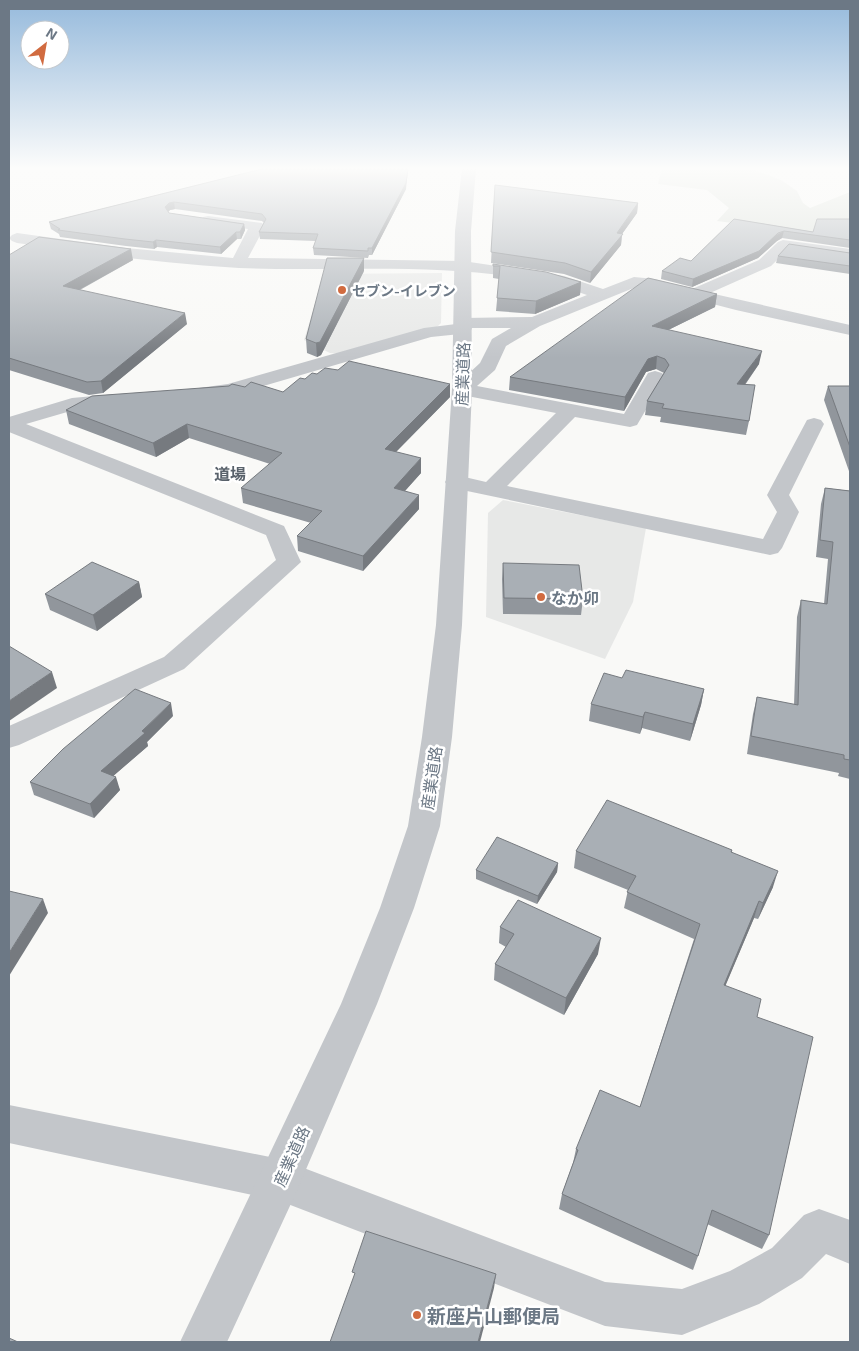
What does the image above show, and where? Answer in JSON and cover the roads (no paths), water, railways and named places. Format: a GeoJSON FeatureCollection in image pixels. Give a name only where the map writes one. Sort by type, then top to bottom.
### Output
{"type":"FeatureCollection","features":[{"type":"Feature","properties":{"kind":"street"},"geometry":{"type":"LineString","coordinates":[[238,263],[254,232]]}},
{"type":"Feature","properties":{"kind":"street","name":"産業道路"},"geometry":{"type":"LineString","coordinates":[[203,1342],[280,1180],[359,1004],[397,908],[424,826],[437,737],[449,625],[462,389],[464,326],[463,232]]}},
{"type":"Feature","properties":{"kind":"street"},"geometry":{"type":"LineString","coordinates":[[18,238],[126,253],[238,263],[463,266],[564,281],[602,294]]}},
{"type":"Feature","properties":{"kind":"street"},"geometry":{"type":"LineString","coordinates":[[694,294],[765,264],[783,246],[850,254]]}},
{"type":"Feature","properties":{"kind":"street"},"geometry":{"type":"LineString","coordinates":[[462,389],[488,366],[498,343],[534,322],[634,282],[656,284],[850,330]]}},
{"type":"Feature","properties":{"kind":"street"},"geometry":{"type":"LineString","coordinates":[[190,393],[229,390],[430,332],[464,326],[534,322]]}},
{"type":"Feature","properties":{"kind":"street"},"geometry":{"type":"LineString","coordinates":[[462,389],[630,421],[655,377]]}},
{"type":"Feature","properties":{"kind":"street"},"geometry":{"type":"LineString","coordinates":[[9,424],[72,404],[131,399]]}},
{"type":"Feature","properties":{"kind":"street"},"geometry":{"type":"LineString","coordinates":[[491,489],[570,410]]}},
{"type":"Feature","properties":{"kind":"street"},"geometry":{"type":"LineString","coordinates":[[9,424],[276,531],[289,562],[174,663],[9,738]]}},
{"type":"Feature","properties":{"kind":"street"},"geometry":{"type":"LineString","coordinates":[[456,482],[770,548],[788,512],[778,495],[814,424]]}},
{"type":"Feature","properties":{"kind":"street"},"geometry":{"type":"LineString","coordinates":[[9,1124],[280,1180],[605,1304],[682,1312],[743,1288],[787,1263],[819,1230],[850,1242]]}},
{"type":"Feature","properties":{"kind":"place","name":"セブン-イレブン"},"geometry":{"type":"Point","coordinates":[342,290]}},
{"type":"Feature","properties":{"kind":"place","name":"なか卯"},"geometry":{"type":"Point","coordinates":[541,597]}},
{"type":"Feature","properties":{"kind":"place","name":"新座片山郵便局"},"geometry":{"type":"Point","coordinates":[417,1315]}},
{"type":"Feature","properties":{"kind":"district","name":"道場"},"geometry":{"type":"Point","coordinates":[230,473]}}]}
